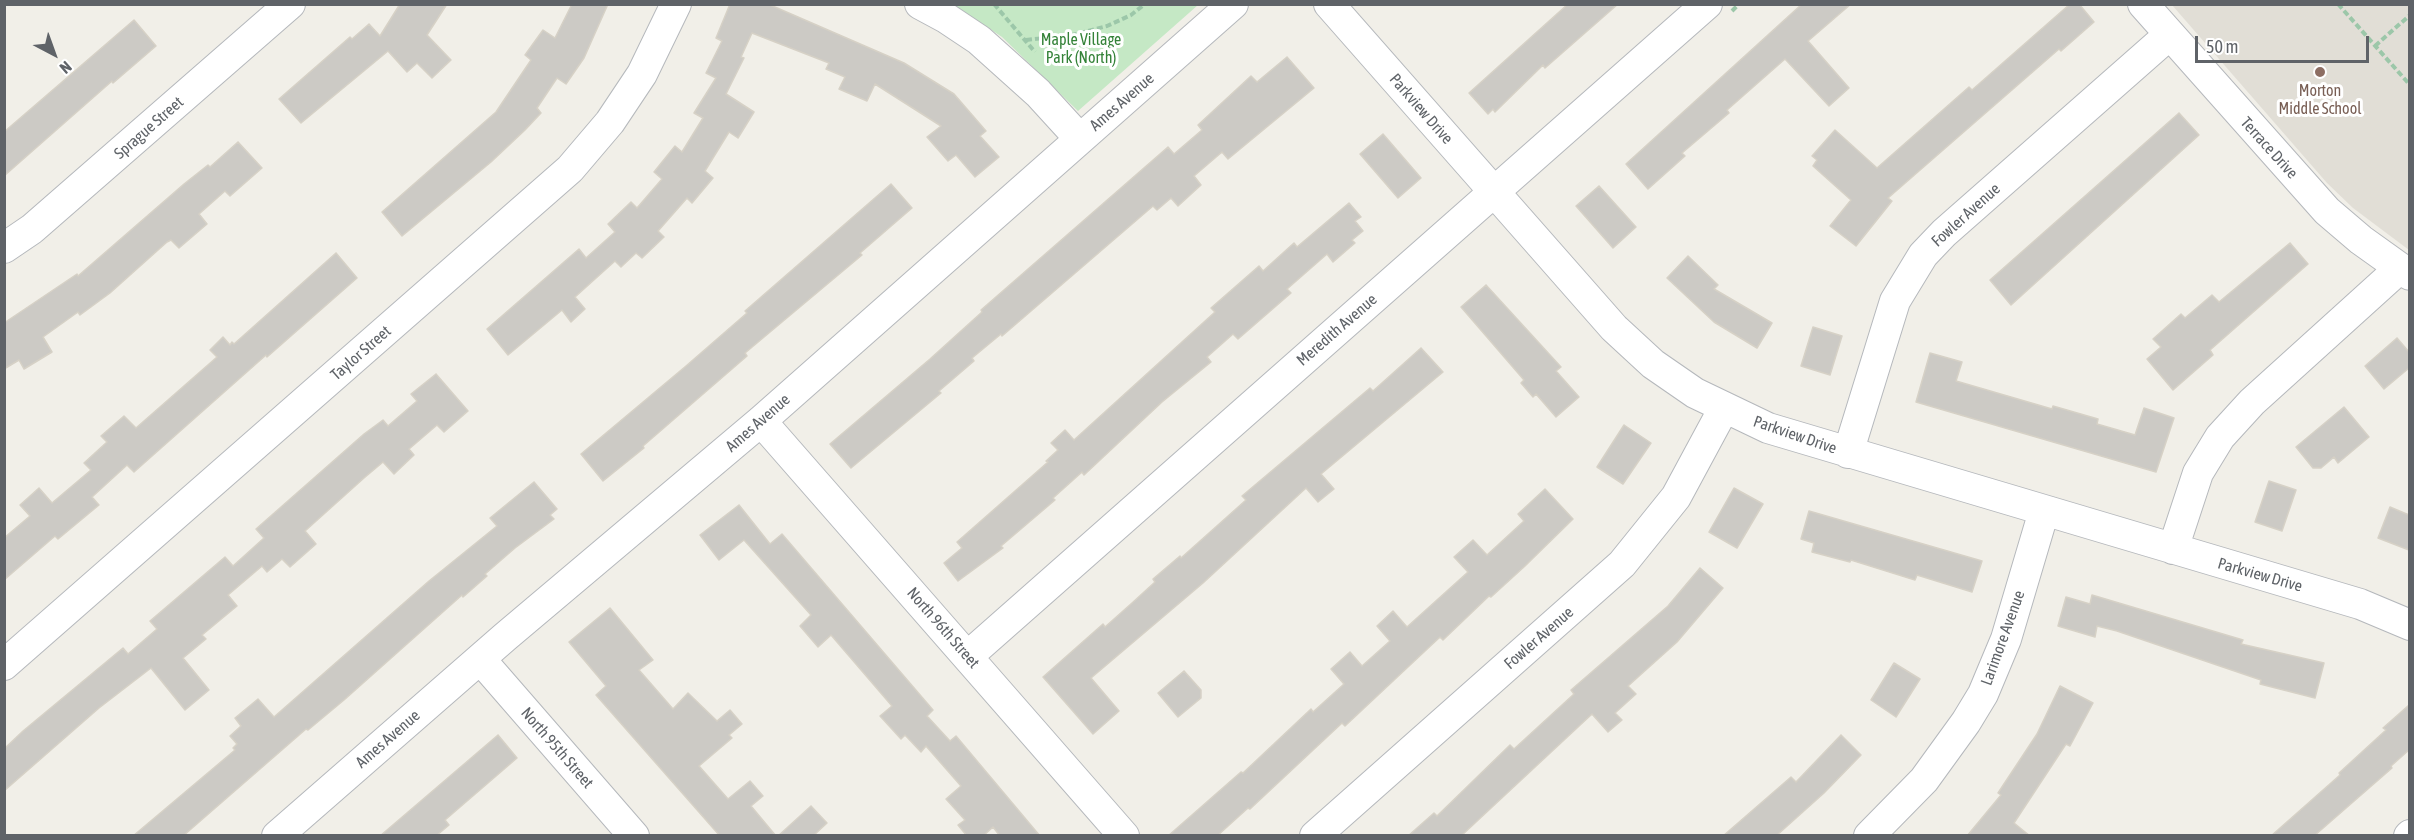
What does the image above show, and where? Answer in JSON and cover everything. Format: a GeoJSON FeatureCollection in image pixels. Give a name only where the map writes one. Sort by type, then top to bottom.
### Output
{"type":"FeatureCollection","features":[{"type":"Feature","properties":{"kind":"street","name":"Sprague Street"},"geometry":{"type":"LineString","coordinates":[[4,248],[32,229],[290,4]]}},
{"type":"Feature","properties":{"kind":"street","name":"Taylor Street"},"geometry":{"type":"LineString","coordinates":[[4,665],[570,169],[610,122],[642,74],[676,4]]}},
{"type":"Feature","properties":{"kind":"street"},"geometry":{"type":"LineString","coordinates":[[920,4],[979,40],[1032,87],[1080,138]]}},
{"type":"Feature","properties":{"kind":"street","name":"Ames Avenue"},"geometry":{"type":"LineString","coordinates":[[277,836],[761,421],[1233,4]]}},
{"type":"Feature","properties":{"kind":"street","name":"Parkview Drive"},"geometry":{"type":"LineString","coordinates":[[1329,4],[1614,328],[1653,364],[1695,393],[1768,428],[2360,604],[2409,625]]}},
{"type":"Feature","properties":{"kind":"street","name":"Meredith Avenue"},"geometry":{"type":"LineString","coordinates":[[968,656],[1707,4]]}},
{"type":"Feature","properties":{"kind":"street","name":"Terrace Drive"},"geometry":{"type":"LineString","coordinates":[[2143,4],[2327,212],[2404,272]]}},
{"type":"Feature","properties":{"kind":"street","name":"Fowler Avenue"},"geometry":{"type":"LineString","coordinates":[[1848,453],[1895,301],[1923,255],[1944,233],[2169,35]]}},
{"type":"Feature","properties":{"kind":"street"},"geometry":{"type":"LineString","coordinates":[[2173,549],[2198,473],[2220,436],[2252,402],[2404,272]]}},
{"type":"Feature","properties":{"kind":"street","name":"Fowler Avenue"},"geometry":{"type":"LineString","coordinates":[[1315,836],[1622,564],[1676,497],[1724,408]]}},
{"type":"Feature","properties":{"kind":"street","name":"North 96th Street"},"geometry":{"type":"LineString","coordinates":[[761,421],[1124,836]]}},
{"type":"Feature","properties":{"kind":"street","name":"Larimore Avenue"},"geometry":{"type":"LineString","coordinates":[[1869,836],[1924,780],[1966,722],[1983,694],[2006,639],[2044,511]]}},
{"type":"Feature","properties":{"kind":"street","name":"North 95th Street"},"geometry":{"type":"LineString","coordinates":[[481,660],[633,836]]}},
{"type":"Feature","properties":{"kind":"path"},"geometry":{"type":"LineString","coordinates":[[994,4],[1026,40],[1072,35],[1107,26],[1131,15],[1145,4]]}},
{"type":"Feature","properties":{"kind":"path"},"geometry":{"type":"LineString","coordinates":[[2338,4],[2409,85]]}},
{"type":"Feature","properties":{"kind":"path"},"geometry":{"type":"LineString","coordinates":[[2375,46],[2409,15]]}},
{"type":"Feature","properties":{"kind":"shaded area","name":"Morton Middle School"},"geometry":{"type":"Polygon","coordinates":[[[2172,5],[2409,5],[2409,250],[2353,208],[2327,183],[2172,5]]]}},
{"type":"Feature","properties":{"kind":"green space","name":"Maple Village Park (North)"},"geometry":{"type":"Polygon","coordinates":[[[954,5],[1198,5],[1078,111],[1002,37],[954,5]]]}},
{"type":"Feature","properties":{"kind":"building"},"geometry":{"type":"Polygon","coordinates":[[[400,4],[447,4],[427,35],[451,60],[432,78],[417,63],[407,72],[388,51],[301,123],[279,99],[350,37],[352,39],[369,24],[380,36],[400,4]]]}},
{"type":"Feature","properties":{"kind":"building"},"geometry":{"type":"Polygon","coordinates":[[[572,4],[608,4],[584,58],[566,84],[557,78],[537,108],[541,113],[525,130],[491,162],[402,236],[382,212],[496,112],[531,60],[525,55],[543,30],[555,38],[572,4]]]}},
{"type":"Feature","properties":{"kind":"building"},"geometry":{"type":"Polygon","coordinates":[[[730,4],[768,4],[904,63],[954,94],[986,131],[980,136],[999,157],[975,177],[956,155],[948,161],[927,137],[941,126],[875,84],[867,101],[839,89],[845,77],[826,69],[829,63],[752,33],[741,57],[744,58],[726,94],[754,112],[738,138],[729,132],[705,171],[713,178],[692,203],[687,198],[658,231],[664,237],[642,258],[636,253],[621,267],[615,261],[575,297],[585,309],[571,322],[562,310],[508,355],[487,329],[579,249],[586,258],[615,232],[608,224],[631,202],[637,208],[662,179],[654,172],[675,146],[682,152],[703,118],[694,113],[716,78],[706,73],[722,41],[716,38],[730,4]]]}},
{"type":"Feature","properties":{"kind":"building"},"geometry":{"type":"Polygon","coordinates":[[[1568,4],[1618,4],[1545,68],[1543,65],[1495,112],[1493,109],[1488,114],[1469,93],[1568,4]]]}},
{"type":"Feature","properties":{"kind":"building"},"geometry":{"type":"Polygon","coordinates":[[[1802,4],[1851,4],[1808,41],[1849,88],[1829,106],[1785,59],[1727,110],[1729,113],[1682,153],[1685,156],[1648,189],[1626,164],[1802,4]]]}},
{"type":"Feature","properties":{"kind":"building"},"geometry":{"type":"Polygon","coordinates":[[[2070,4],[2079,4],[2094,22],[2061,51],[2059,49],[1888,198],[1892,201],[1856,246],[1830,226],[1851,200],[1813,166],[1817,160],[1812,156],[1835,130],[1877,168],[1969,87],[1972,90],[2070,4]]]}},
{"type":"Feature","properties":{"kind":"building"},"geometry":{"type":"Polygon","coordinates":[[[134,20],[156,46],[113,83],[112,81],[4,176],[4,132],[134,20]]]}},
{"type":"Feature","properties":{"kind":"building"},"geometry":{"type":"Polygon","coordinates":[[[1287,57],[1314,88],[1228,159],[1222,152],[1194,176],[1201,185],[1178,206],[1171,198],[1157,210],[1153,206],[1002,336],[1001,334],[972,358],[974,361],[939,391],[941,393],[851,468],[830,444],[930,359],[982,312],[981,310],[1168,147],[1174,154],[1202,130],[1198,125],[1251,76],[1257,82],[1287,57]]]}},
{"type":"Feature","properties":{"kind":"building"},"geometry":{"type":"Polygon","coordinates":[[[2179,113],[2199,135],[2011,305],[1990,280],[2179,113]]]}},
{"type":"Feature","properties":{"kind":"building"},"geometry":{"type":"Polygon","coordinates":[[[1383,134],[1421,178],[1398,198],[1360,154],[1383,134]]]}},
{"type":"Feature","properties":{"kind":"building"},"geometry":{"type":"Polygon","coordinates":[[[238,142],[262,168],[230,196],[225,191],[199,214],[207,224],[179,248],[171,240],[167,242],[110,293],[80,315],[78,312],[43,337],[52,352],[24,369],[19,360],[4,369],[4,323],[77,274],[78,276],[184,184],[208,165],[210,167],[238,142]]]}},
{"type":"Feature","properties":{"kind":"building"},"geometry":{"type":"Polygon","coordinates":[[[891,184],[912,208],[860,253],[862,255],[745,353],[747,356],[643,446],[644,448],[603,481],[581,454],[747,313],[745,311],[891,184]]]}},
{"type":"Feature","properties":{"kind":"building"},"geometry":{"type":"Polygon","coordinates":[[[1599,186],[1636,227],[1613,248],[1576,206],[1599,186]]]}},
{"type":"Feature","properties":{"kind":"building"},"geometry":{"type":"Polygon","coordinates":[[[1349,203],[1361,217],[1355,221],[1363,231],[1352,240],[1355,243],[1333,262],[1327,254],[1287,289],[1291,293],[1238,339],[1233,334],[1207,357],[1211,362],[1162,402],[1084,475],[1082,472],[1053,498],[1055,500],[1001,546],[1003,548],[958,581],[944,563],[962,548],[957,542],[1048,462],[1046,461],[1058,450],[1051,443],[1065,430],[1074,440],[1215,312],[1211,308],[1259,266],[1263,271],[1294,243],[1297,247],[1349,203]]]}},
{"type":"Feature","properties":{"kind":"building"},"geometry":{"type":"Polygon","coordinates":[[[2290,243],[2308,264],[2210,350],[2213,355],[2173,390],[2147,359],[2161,347],[2153,339],[2181,314],[2185,318],[2212,295],[2219,302],[2290,243]]]}},
{"type":"Feature","properties":{"kind":"building"},"geometry":{"type":"Polygon","coordinates":[[[336,253],[357,278],[134,472],[127,465],[92,497],[99,505],[58,539],[55,536],[4,580],[4,538],[30,516],[20,505],[39,488],[52,503],[91,470],[84,463],[107,442],[101,436],[124,416],[136,428],[217,357],[210,350],[223,337],[230,345],[232,342],[234,344],[336,253]]]}},
{"type":"Feature","properties":{"kind":"building"},"geometry":{"type":"Polygon","coordinates":[[[1688,256],[1718,285],[1714,289],[1772,323],[1757,348],[1714,322],[1667,278],[1688,256]]]}},
{"type":"Feature","properties":{"kind":"building"},"geometry":{"type":"Polygon","coordinates":[[[1486,285],[1561,367],[1556,371],[1579,397],[1556,417],[1536,394],[1533,397],[1521,383],[1524,380],[1461,307],[1486,285]]]}},
{"type":"Feature","properties":{"kind":"building"},"geometry":{"type":"Polygon","coordinates":[[[1813,327],[1842,336],[1830,375],[1801,366],[1813,327]]]}},
{"type":"Feature","properties":{"kind":"building"},"geometry":{"type":"Polygon","coordinates":[[[2397,338],[2409,352],[2409,368],[2384,389],[2365,366],[2397,338]]]}},
{"type":"Feature","properties":{"kind":"building"},"geometry":{"type":"Polygon","coordinates":[[[1421,348],[1443,372],[1321,474],[1334,489],[1318,502],[1306,488],[1203,583],[1091,678],[1119,711],[1093,734],[1043,677],[1103,624],[1105,627],[1155,582],[1153,579],[1180,556],[1181,558],[1246,500],[1242,496],[1370,388],[1373,391],[1421,348]]]}},
{"type":"Feature","properties":{"kind":"building"},"geometry":{"type":"Polygon","coordinates":[[[1930,353],[1962,362],[1956,381],[2052,409],[2053,406],[2098,419],[2097,424],[2135,435],[2144,408],[2174,418],[2156,472],[1916,402],[1930,353]]]}},
{"type":"Feature","properties":{"kind":"building"},"geometry":{"type":"Polygon","coordinates":[[[436,374],[468,411],[444,432],[437,425],[409,449],[414,455],[394,474],[383,462],[364,478],[305,531],[316,544],[290,567],[282,559],[267,572],[262,566],[228,595],[237,606],[202,635],[206,639],[183,658],[209,690],[185,710],[151,668],[99,708],[4,791],[4,749],[123,648],[128,654],[157,629],[150,621],[225,557],[233,566],[264,538],[256,529],[364,434],[383,420],[388,426],[417,401],[411,394],[436,374]]]}},
{"type":"Feature","properties":{"kind":"building"},"geometry":{"type":"Polygon","coordinates":[[[2344,407],[2369,437],[2338,463],[2334,457],[2321,468],[2313,468],[2296,447],[2344,407]]]}},
{"type":"Feature","properties":{"kind":"building"},"geometry":{"type":"Polygon","coordinates":[[[1624,425],[1651,443],[1623,484],[1597,467],[1624,425]]]}},
{"type":"Feature","properties":{"kind":"building"},"geometry":{"type":"Polygon","coordinates":[[[2269,481],[2296,490],[2282,531],[2255,522],[2269,481]]]}},
{"type":"Feature","properties":{"kind":"building"},"geometry":{"type":"Polygon","coordinates":[[[534,482],[557,509],[550,515],[554,519],[515,548],[463,597],[462,595],[344,700],[308,730],[306,729],[183,836],[133,836],[235,750],[233,748],[237,744],[230,736],[241,726],[235,718],[258,699],[274,717],[429,581],[497,526],[490,518],[534,482]]]}},
{"type":"Feature","properties":{"kind":"building"},"geometry":{"type":"Polygon","coordinates":[[[1734,488],[1763,504],[1737,548],[1709,532],[1734,488]]]}},
{"type":"Feature","properties":{"kind":"building"},"geometry":{"type":"Polygon","coordinates":[[[1545,489],[1573,519],[1525,566],[1491,597],[1489,596],[1443,640],[1440,637],[1345,726],[1342,723],[1250,809],[1248,808],[1217,836],[1168,836],[1241,772],[1243,773],[1311,709],[1313,712],[1344,684],[1331,669],[1350,652],[1362,666],[1390,641],[1377,626],[1393,611],[1407,627],[1468,572],[1454,557],[1473,540],[1487,555],[1524,521],[1518,514],[1545,489]]]}},
{"type":"Feature","properties":{"kind":"building"},"geometry":{"type":"Polygon","coordinates":[[[739,505],[770,544],[782,534],[933,710],[927,716],[950,741],[956,736],[1040,836],[1000,836],[993,827],[983,836],[967,836],[958,825],[965,820],[946,799],[961,786],[926,746],[921,752],[905,735],[901,739],[880,716],[892,706],[831,635],[818,647],[800,626],[811,615],[744,540],[719,560],[700,535],[739,505]]]}},
{"type":"Feature","properties":{"kind":"building"},"geometry":{"type":"Polygon","coordinates":[[[2390,507],[2409,515],[2409,550],[2378,538],[2390,507]]]}},
{"type":"Feature","properties":{"kind":"building"},"geometry":{"type":"Polygon","coordinates":[[[1809,511],[1982,561],[1972,592],[1917,575],[1915,580],[1851,560],[1850,562],[1812,552],[1814,543],[1801,539],[1809,511]]]}},
{"type":"Feature","properties":{"kind":"building"},"geometry":{"type":"Polygon","coordinates":[[[1700,568],[1723,588],[1677,642],[1628,686],[1636,694],[1615,713],[1622,720],[1608,732],[1592,714],[1461,836],[1408,836],[1434,813],[1437,816],[1510,745],[1514,749],[1574,694],[1571,690],[1668,606],[1700,568]]]}},
{"type":"Feature","properties":{"kind":"building"},"geometry":{"type":"Polygon","coordinates":[[[2092,595],[2243,640],[2241,644],[2324,663],[2315,698],[2260,684],[2261,680],[2117,631],[2097,626],[2095,637],[2058,626],[2066,597],[2090,604],[2092,595]]]}},
{"type":"Feature","properties":{"kind":"building"},"geometry":{"type":"Polygon","coordinates":[[[610,608],[653,660],[639,670],[673,709],[688,693],[717,721],[730,710],[742,724],[729,735],[732,738],[699,766],[728,799],[750,781],[763,796],[751,806],[776,836],[720,836],[596,695],[606,686],[569,642],[610,608]]]}},
{"type":"Feature","properties":{"kind":"building"},"geometry":{"type":"Polygon","coordinates":[[[1894,663],[1920,679],[1896,717],[1871,700],[1894,663]]]}},
{"type":"Feature","properties":{"kind":"building"},"geometry":{"type":"Polygon","coordinates":[[[1184,671],[1201,690],[1201,698],[1178,717],[1158,693],[1184,671]]]}},
{"type":"Feature","properties":{"kind":"building"},"geometry":{"type":"Polygon","coordinates":[[[2060,686],[2093,703],[2070,746],[2066,744],[2014,823],[2030,836],[1967,836],[2001,795],[1998,793],[2037,734],[2060,686]]]}},
{"type":"Feature","properties":{"kind":"building"},"geometry":{"type":"Polygon","coordinates":[[[2409,705],[2409,750],[2391,766],[2392,768],[2314,836],[2271,836],[2340,775],[2339,773],[2386,730],[2383,728],[2409,705]]]}},
{"type":"Feature","properties":{"kind":"building"},"geometry":{"type":"Polygon","coordinates":[[[498,735],[517,758],[445,820],[449,825],[436,836],[380,836],[498,735]]]}},
{"type":"Feature","properties":{"kind":"building"},"geometry":{"type":"Polygon","coordinates":[[[1841,735],[1861,755],[1824,793],[1776,836],[1723,836],[1791,777],[1796,782],[1841,735]]]}},
{"type":"Feature","properties":{"kind":"building"},"geometry":{"type":"Polygon","coordinates":[[[811,806],[827,823],[813,836],[778,836],[811,806]]]}},
{"type":"Feature","properties":{"kind":"place","name":"Morton Middle School"},"geometry":{"type":"Point","coordinates":[2320,72]}}]}
